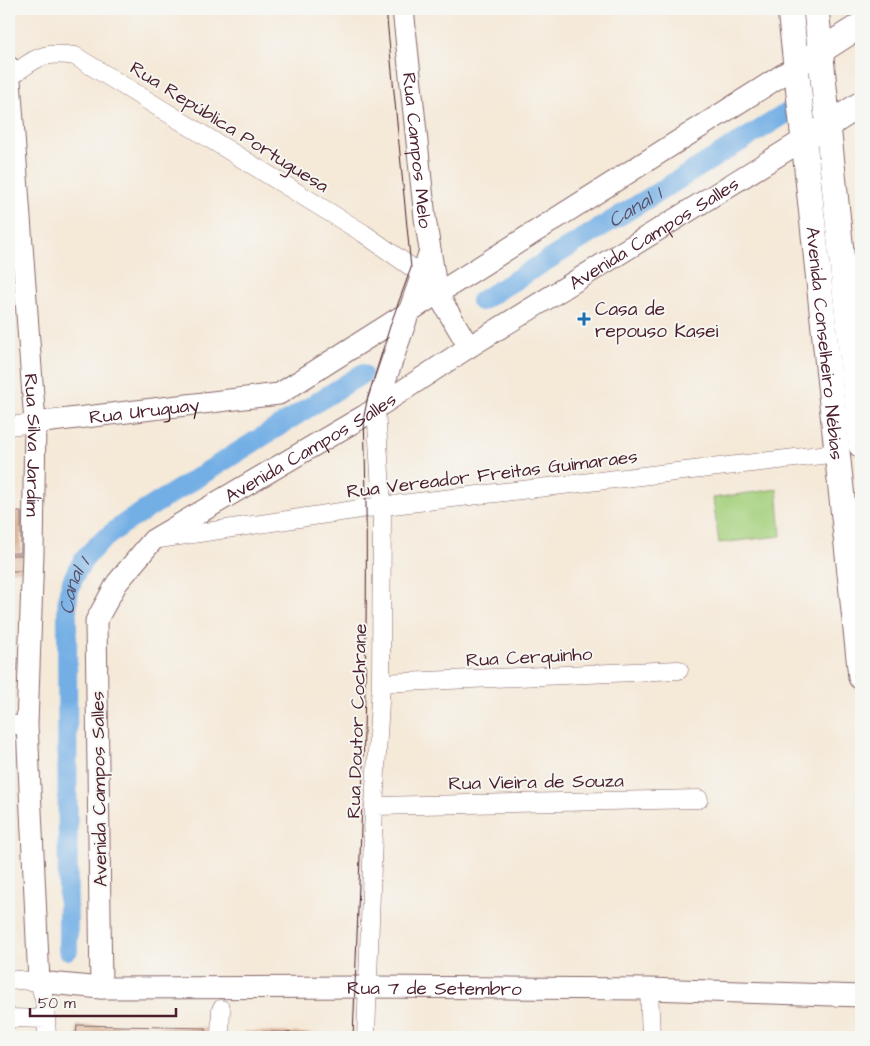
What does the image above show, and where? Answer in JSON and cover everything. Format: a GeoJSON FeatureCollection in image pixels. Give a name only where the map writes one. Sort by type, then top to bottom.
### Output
{"type":"FeatureCollection","features":[{"type":"Feature","properties":{"kind":"main road","name":"Avenida Conselheiro Nébias"},"geometry":{"type":"LineString","coordinates":[[790,9],[861,677]]}},
{"type":"Feature","properties":{"kind":"main road","name":"Avenida Conselheiro Nébias"},"geometry":{"type":"LineString","coordinates":[[816,9],[861,445]]}},
{"type":"Feature","properties":{"kind":"main road"},"geometry":{"type":"LineString","coordinates":[[796,67],[861,25]]}},
{"type":"Feature","properties":{"kind":"main road","name":"Avenida Campos Salles"},"geometry":{"type":"LineString","coordinates":[[803,140],[861,104]]}},
{"type":"Feature","properties":{"kind":"street","name":"Rua Campos Melo"},"geometry":{"type":"LineString","coordinates":[[403,9],[430,250],[437,293]]}},
{"type":"Feature","properties":{"kind":"street","name":"Rua República Portuguesa"},"geometry":{"type":"LineString","coordinates":[[10,72],[34,59],[49,54],[75,56],[363,233],[421,274]]}},
{"type":"Feature","properties":{"kind":"street"},"geometry":{"type":"LineString","coordinates":[[409,311],[796,67]]}},
{"type":"Feature","properties":{"kind":"street","name":"Rua Silva Jardim"},"geometry":{"type":"LineString","coordinates":[[10,72],[35,423],[33,553],[18,725],[39,982]]}},
{"type":"Feature","properties":{"kind":"street","name":"Avenida Campos Salles"},"geometry":{"type":"LineString","coordinates":[[102,988],[96,621],[117,583],[153,540],[376,407],[469,347],[803,140]]}},
{"type":"Feature","properties":{"kind":"street"},"geometry":{"type":"LineString","coordinates":[[376,407],[430,250]]}},
{"type":"Feature","properties":{"kind":"street"},"geometry":{"type":"LineString","coordinates":[[437,293],[469,347]]}},
{"type":"Feature","properties":{"kind":"street","name":"Rua Uruguay"},"geometry":{"type":"LineString","coordinates":[[9,426],[279,394],[409,311]]}},
{"type":"Feature","properties":{"kind":"street","name":"Rua Doutor Cochrane"},"geometry":{"type":"LineString","coordinates":[[366,1037],[374,806],[381,684],[382,507],[376,407]]}},
{"type":"Feature","properties":{"kind":"street","name":"Rua Vereador Freitas Guimaraes"},"geometry":{"type":"LineString","coordinates":[[153,540],[367,508],[838,453]]}},
{"type":"Feature","properties":{"kind":"street","name":"Rua Cerquinho"},"geometry":{"type":"LineString","coordinates":[[381,684],[679,670]]}},
{"type":"Feature","properties":{"kind":"street","name":"Rua Vieira de Souza"},"geometry":{"type":"LineString","coordinates":[[374,806],[698,799]]}},
{"type":"Feature","properties":{"kind":"street","name":"Rua 7 de Setembro"},"geometry":{"type":"LineString","coordinates":[[9,979],[102,988],[649,989],[861,996]]}},
{"type":"Feature","properties":{"kind":"street"},"geometry":{"type":"LineString","coordinates":[[39,982],[44,999],[47,1037]]}},
{"type":"Feature","properties":{"kind":"street"},"geometry":{"type":"LineString","coordinates":[[649,989],[651,1037]]}},
{"type":"Feature","properties":{"kind":"street"},"geometry":{"type":"LineString","coordinates":[[220,1037],[221,1009]]}},
{"type":"Feature","properties":{"kind":"street"},"geometry":{"type":"LineString","coordinates":[[9,1018],[46,1020]]}},
{"type":"Feature","properties":{"kind":"green space"},"geometry":{"type":"Polygon","coordinates":[[[777,489],[781,536],[719,543],[713,498],[777,489]]]}},
{"type":"Feature","properties":{"kind":"building"},"geometry":{"type":"Polygon","coordinates":[[[9,512],[21,512],[21,553],[9,553],[9,512]]]}},
{"type":"Feature","properties":{"kind":"building"},"geometry":{"type":"Polygon","coordinates":[[[9,555],[25,555],[25,571],[9,571],[9,555]]]}},
{"type":"Feature","properties":{"kind":"building"},"geometry":{"type":"Polygon","coordinates":[[[77,1025],[206,1028],[206,1037],[76,1037],[77,1025]]]}},
{"type":"Feature","properties":{"kind":"building"},"geometry":{"type":"Polygon","coordinates":[[[244,1031],[336,1034],[336,1037],[244,1037],[244,1031]]]}},
{"type":"Feature","properties":{"kind":"waterway","name":"Canal 1"},"geometry":{"type":"LineString","coordinates":[[481,301],[787,113]]}},
{"type":"Feature","properties":{"kind":"waterway","name":"Canal 1"},"geometry":{"type":"LineString","coordinates":[[68,950],[67,608],[69,591],[78,569],[98,544],[125,523],[362,374]]}},
{"type":"Feature","properties":{"kind":"tram line"},"geometry":{"type":"LineString","coordinates":[[353,1037],[366,649],[364,416],[391,323],[411,268],[386,9]]}},
{"type":"Feature","properties":{"kind":"place","name":"Casa de repouso Kasei"},"geometry":{"type":"Point","coordinates":[584,319]}}]}
